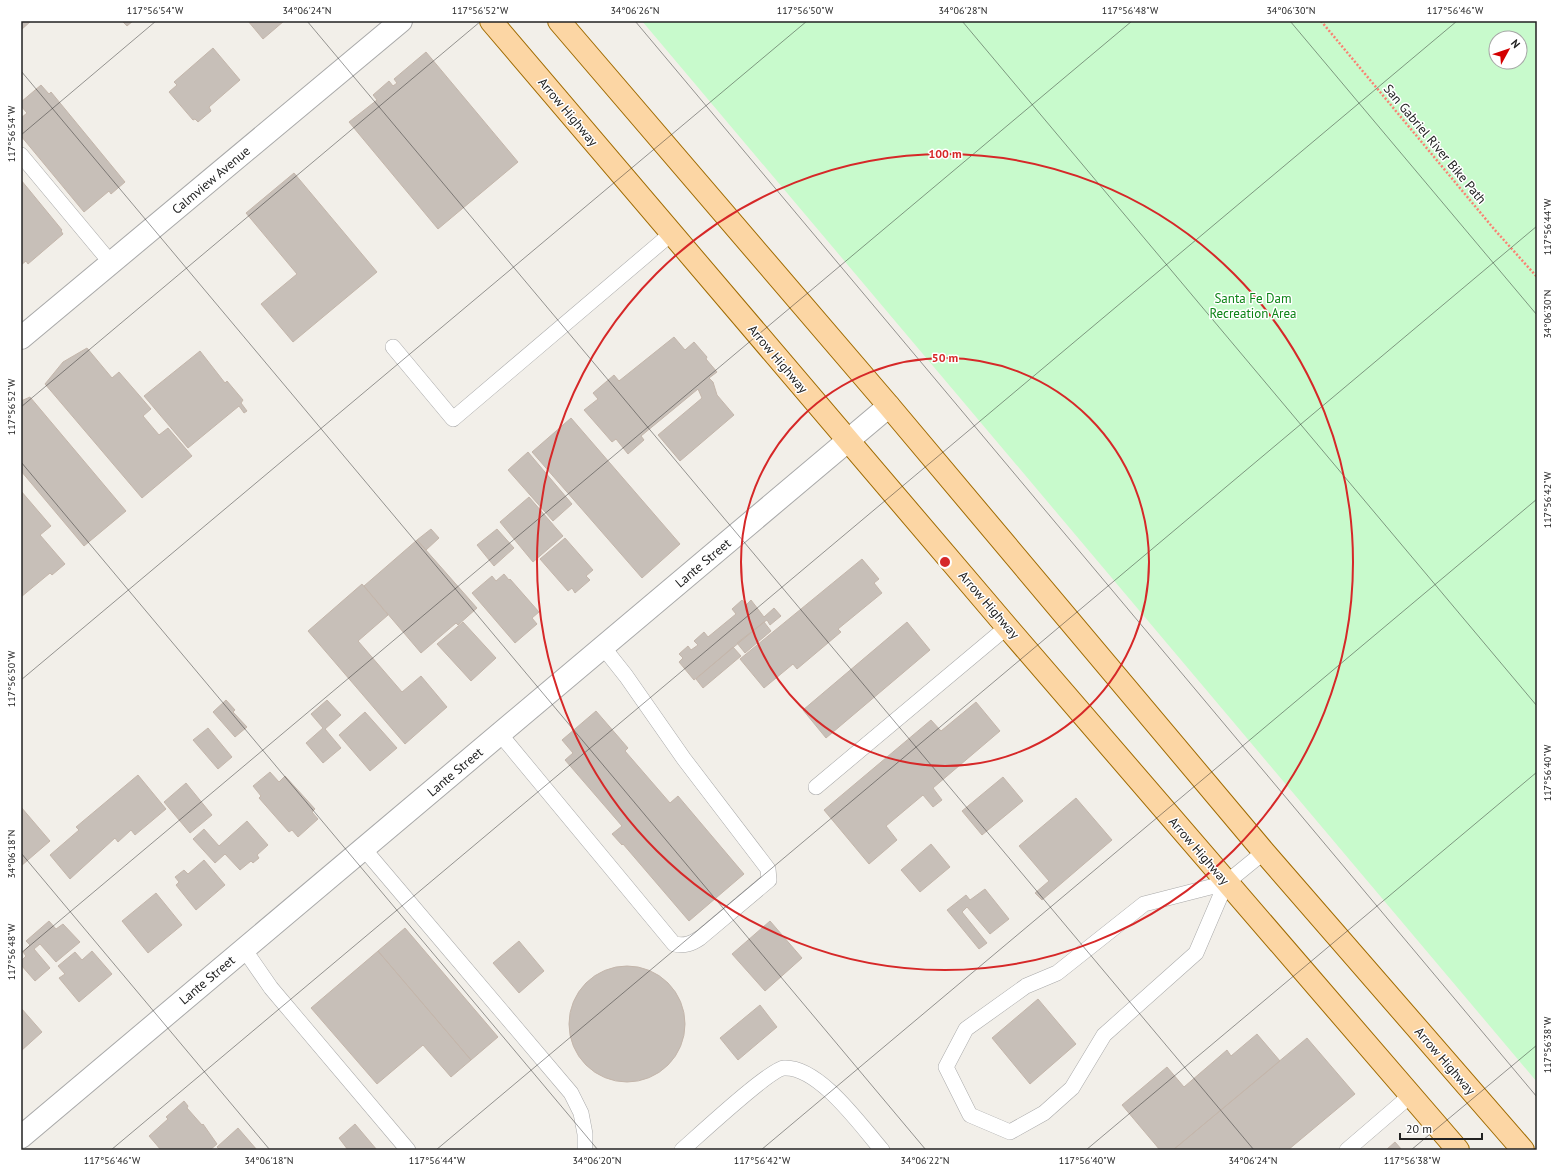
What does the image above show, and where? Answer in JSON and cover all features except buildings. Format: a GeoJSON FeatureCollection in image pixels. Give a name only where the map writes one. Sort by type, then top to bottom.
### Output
{"type":"FeatureCollection","features":[{"type":"Feature","properties":{"kind":"main road","name":"Arrow Highway"},"geometry":{"type":"LineString","coordinates":[[491,21],[1007,627],[1458,1150]]}},
{"type":"Feature","properties":{"kind":"main road","name":"Arrow Highway"},"geometry":{"type":"LineString","coordinates":[[559,21],[889,406],[1264,852],[1523,1150]]}},
{"type":"Feature","properties":{"kind":"street","name":"Calmview Avenue"},"geometry":{"type":"LineString","coordinates":[[21,338],[400,21]]}},
{"type":"Feature","properties":{"kind":"street","name":"Lante Street"},"geometry":{"type":"LineString","coordinates":[[21,1137],[889,406]]}},
{"type":"Feature","properties":{"kind":"lane"},"geometry":{"type":"LineString","coordinates":[[21,154],[111,263]]}},
{"type":"Feature","properties":{"kind":"lane"},"geometry":{"type":"LineString","coordinates":[[393,347],[453,419],[672,234]]}},
{"type":"Feature","properties":{"kind":"lane"},"geometry":{"type":"LineString","coordinates":[[816,787],[1007,627]]}},
{"type":"Feature","properties":{"kind":"lane"},"geometry":{"type":"LineString","coordinates":[[500,734],[674,944],[684,946],[700,938],[769,880],[768,869],[684,759],[626,676],[603,647]]}},
{"type":"Feature","properties":{"kind":"lane"},"geometry":{"type":"LineString","coordinates":[[364,849],[571,1093],[581,1113],[585,1134],[585,1150]]}},
{"type":"Feature","properties":{"kind":"lane"},"geometry":{"type":"LineString","coordinates":[[1226,882],[1196,953],[1104,1034],[1072,1088],[1044,1113],[1010,1132],[970,1115],[946,1067],[966,1029],[1026,986],[1057,973],[1144,904],[1226,882],[1264,852]]}},
{"type":"Feature","properties":{"kind":"lane"},"geometry":{"type":"LineString","coordinates":[[244,949],[271,988],[408,1150]]}},
{"type":"Feature","properties":{"kind":"lane"},"geometry":{"type":"LineString","coordinates":[[682,1150],[767,1077],[784,1068],[806,1072],[828,1088],[882,1150]]}},
{"type":"Feature","properties":{"kind":"lane"},"geometry":{"type":"LineString","coordinates":[[1347,1150],[1411,1095]]}},
{"type":"Feature","properties":{"kind":"path","name":"San Gabriel River Bike Path"},"geometry":{"type":"LineString","coordinates":[[1321,21],[1494,229],[1537,278]]}},
{"type":"Feature","properties":{"kind":"green space","name":"Santa Fe Dam Recreation Area"},"geometry":{"type":"Polygon","coordinates":[[[642,21],[1537,21],[1537,1082],[642,21]]]}}]}
